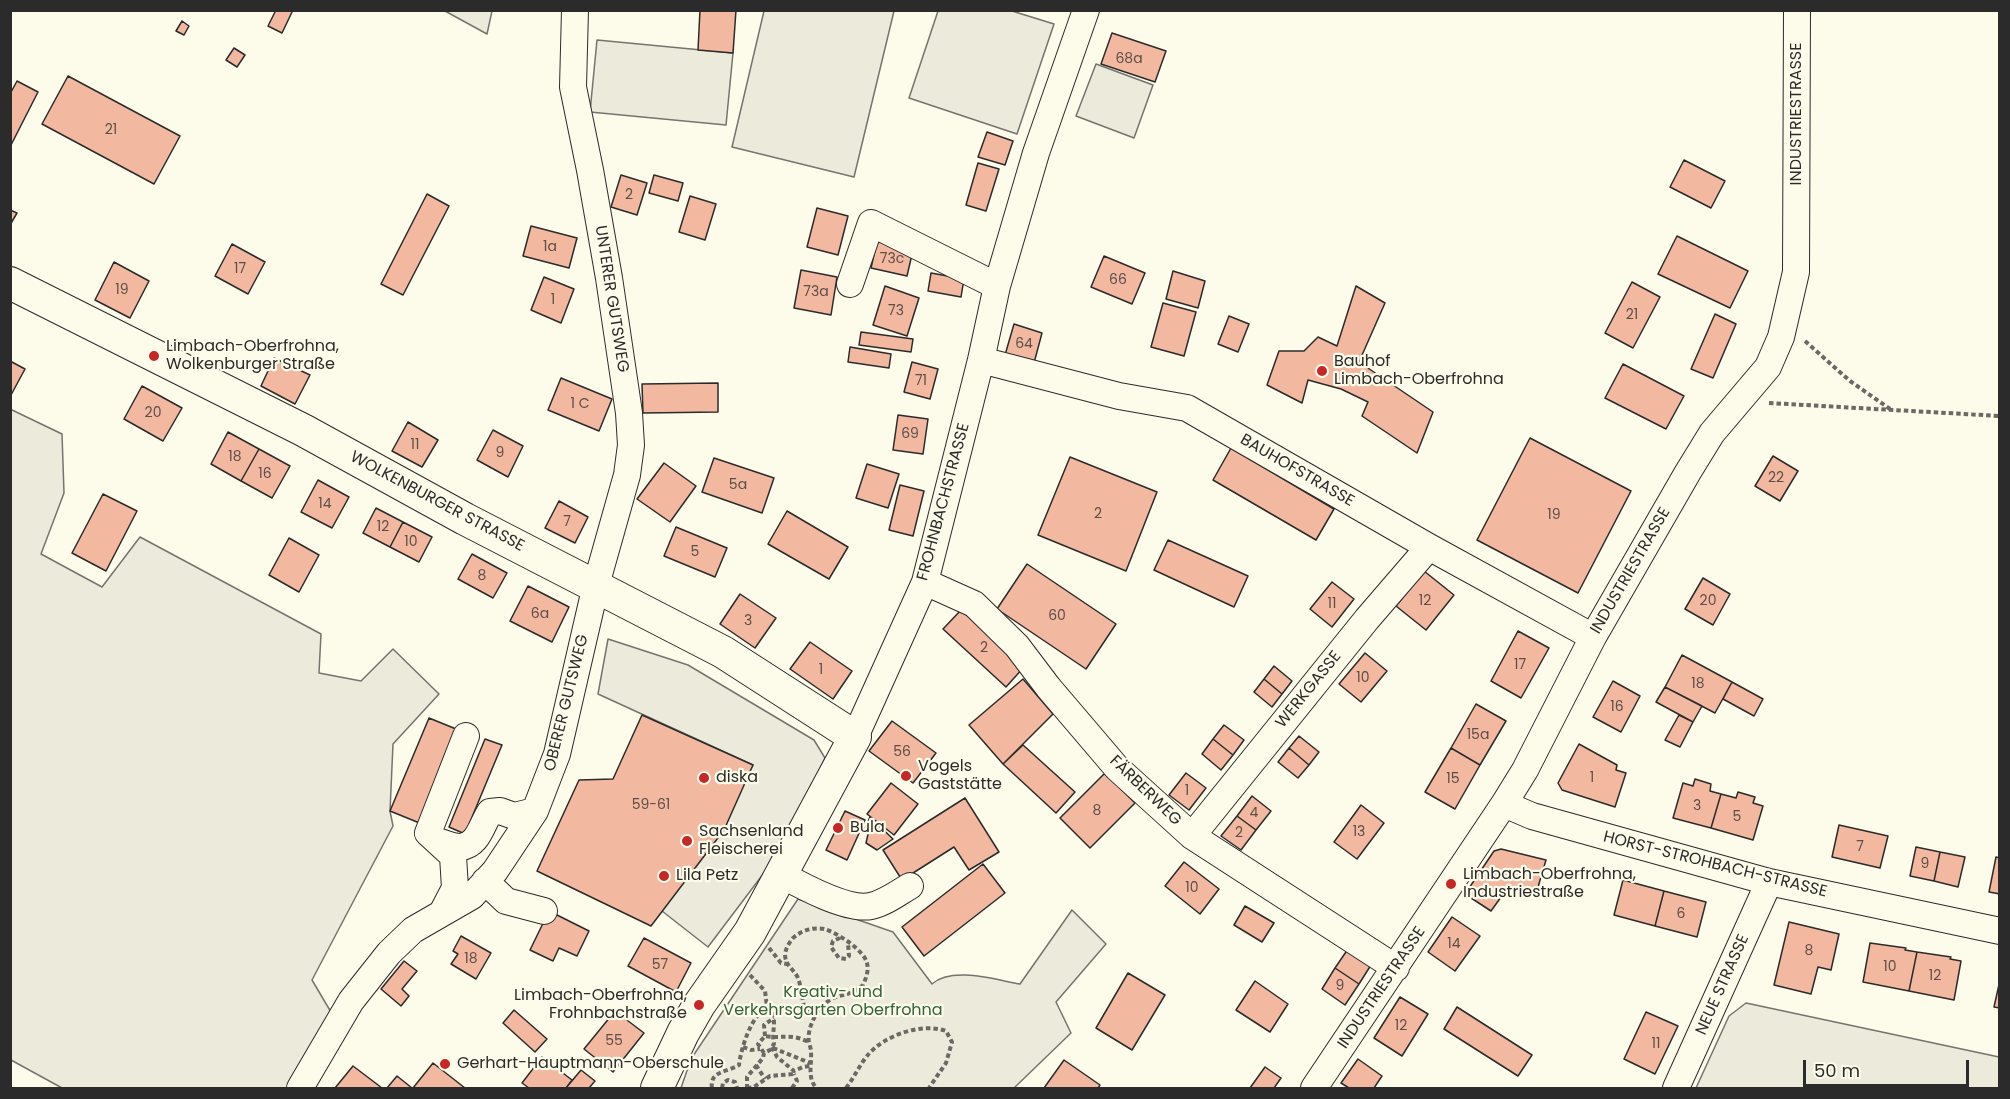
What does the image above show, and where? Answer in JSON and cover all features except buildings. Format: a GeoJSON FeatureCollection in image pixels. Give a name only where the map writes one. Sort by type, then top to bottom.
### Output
{"type":"FeatureCollection","features":[{"type":"Feature","properties":{"kind":"main road","name":"WOLKENBURGER STRASSE"},"geometry":{"type":"LineString","coordinates":[[10,283],[303,430],[465,519],[723,652],[855,737]]}},
{"type":"Feature","properties":{"kind":"main road","name":"FROHNBACHSTRASSE"},"geometry":{"type":"LineString","coordinates":[[657,1089],[683,1033],[699,1005],[750,932],[855,737]]}},
{"type":"Feature","properties":{"kind":"street","name":"UNTERER GUTSWEG"},"geometry":{"type":"LineString","coordinates":[[575,10],[573,87],[609,278],[629,413],[631,445],[627,474],[596,585]]}},
{"type":"Feature","properties":{"kind":"street","name":"INDUSTRIESTRASSE"},"geometry":{"type":"LineString","coordinates":[[1314,1089],[1525,770],[1593,637],[1712,433],[1768,367],[1781,337],[1797,272],[1797,10]]}},
{"type":"Feature","properties":{"kind":"street","name":"FROHNBACHSTRASSE"},"geometry":{"type":"LineString","coordinates":[[855,737],[925,582],[981,360],[997,286],[1077,13]]}},
{"type":"Feature","properties":{"kind":"street"},"geometry":{"type":"LineString","coordinates":[[850,284],[871,223],[997,286]]}},
{"type":"Feature","properties":{"kind":"street","name":"BAUHOFSTRASSE"},"geometry":{"type":"LineString","coordinates":[[981,360],[1119,396],[1187,408],[1429,547],[1593,637]]}},
{"type":"Feature","properties":{"kind":"street","name":"WERKGASSE"},"geometry":{"type":"LineString","coordinates":[[1192,836],[1367,619],[1429,547]]}},
{"type":"Feature","properties":{"kind":"street","name":"FÄRBERWEG"},"geometry":{"type":"LineString","coordinates":[[925,582],[974,604],[1017,646],[1048,687],[1117,768],[1192,836],[1396,968]]}},
{"type":"Feature","properties":{"kind":"street","name":"OBERER GUTSWEG"},"geometry":{"type":"LineString","coordinates":[[300,1089],[351,1000],[389,953],[413,930],[472,896],[495,871],[535,811],[557,754],[596,585]]}},
{"type":"Feature","properties":{"kind":"street"},"geometry":{"type":"LineString","coordinates":[[443,911],[455,888],[453,856],[428,833],[466,736]]}},
{"type":"Feature","properties":{"kind":"street","name":"HORST-STROHBACH-STRASSE"},"geometry":{"type":"LineString","coordinates":[[1504,804],[1532,816],[1769,882],[2000,931]]}},
{"type":"Feature","properties":{"kind":"street"},"geometry":{"type":"LineString","coordinates":[[437,841],[459,847],[470,845],[478,836],[490,812],[500,811],[514,816],[535,811]]}},
{"type":"Feature","properties":{"kind":"street"},"geometry":{"type":"LineString","coordinates":[[782,875],[819,894],[868,907],[910,886]]}},
{"type":"Feature","properties":{"kind":"street"},"geometry":{"type":"LineString","coordinates":[[485,881],[506,901],[544,911]]}},
{"type":"Feature","properties":{"kind":"street","name":"NEUE STRASSE"},"geometry":{"type":"LineString","coordinates":[[1676,1089],[1769,882]]}},
{"type":"Feature","properties":{"kind":"path"},"geometry":{"type":"LineString","coordinates":[[1788,309],[1803,340],[1850,381],[1891,410]]}},
{"type":"Feature","properties":{"kind":"path"},"geometry":{"type":"LineString","coordinates":[[1738,402],[2000,416]]}},
{"type":"Feature","properties":{"kind":"path"},"geometry":{"type":"LineString","coordinates":[[815,1017],[804,1010],[797,975],[787,964],[785,952],[792,939],[811,929],[826,930],[848,942],[864,956],[867,976],[863,985],[850,993],[830,999],[811,1024],[810,1075],[816,1089]]}},
{"type":"Feature","properties":{"kind":"path"},"geometry":{"type":"LineString","coordinates":[[841,938],[831,944],[832,951],[839,958],[849,956],[848,942]]}},
{"type":"Feature","properties":{"kind":"path"},"geometry":{"type":"LineString","coordinates":[[732,960],[759,982],[765,991],[767,1007],[771,1009],[774,1018],[772,1047],[764,1053],[763,1058],[747,1077],[747,1088],[754,1088],[765,1079],[794,1072],[810,1065]]}},
{"type":"Feature","properties":{"kind":"path"},"geometry":{"type":"LineString","coordinates":[[712,1089],[711,1082],[714,1076],[739,1065],[743,1047],[753,1023],[767,1007]]}},
{"type":"Feature","properties":{"kind":"path"},"geometry":{"type":"LineString","coordinates":[[765,1036],[764,1025],[774,1018]]}},
{"type":"Feature","properties":{"kind":"path"},"geometry":{"type":"LineString","coordinates":[[846,1089],[868,1055],[879,1046],[903,1034],[924,1028],[934,1028],[946,1031],[952,1042],[942,1071],[929,1089]]}},
{"type":"Feature","properties":{"kind":"path"},"geometry":{"type":"LineString","coordinates":[[764,1053],[760,1049],[759,1040],[765,1036],[772,1038],[791,1035],[809,1042]]}},
{"type":"Feature","properties":{"kind":"path"},"geometry":{"type":"LineString","coordinates":[[743,1047],[751,1050],[760,1049]]}},
{"type":"Feature","properties":{"kind":"path"},"geometry":{"type":"LineString","coordinates":[[772,1047],[810,1065]]}},
{"type":"Feature","properties":{"kind":"path"},"geometry":{"type":"LineString","coordinates":[[772,1047],[777,1057],[794,1072],[797,1081],[792,1089]]}},
{"type":"Feature","properties":{"kind":"path"},"geometry":{"type":"LineString","coordinates":[[756,1065],[765,1079]]}},
{"type":"Feature","properties":{"kind":"path"},"geometry":{"type":"LineString","coordinates":[[726,1071],[728,1080]]}},
{"type":"Feature","properties":{"kind":"path"},"geometry":{"type":"LineString","coordinates":[[728,1080],[733,1081],[736,1087],[747,1082]]}},
{"type":"Feature","properties":{"kind":"path"},"geometry":{"type":"LineString","coordinates":[[721,1088],[728,1080]]}},
{"type":"Feature","properties":{"kind":"green space"},"geometry":{"type":"Polygon","coordinates":[[[445,11],[492,11],[487,34],[445,11]]]}},
{"type":"Feature","properties":{"kind":"green space"},"geometry":{"type":"Polygon","coordinates":[[[764,11],[894,11],[854,177],[732,147],[764,11]]]}},
{"type":"Feature","properties":{"kind":"green space"},"geometry":{"type":"Polygon","coordinates":[[[597,40],[733,53],[726,125],[590,112],[597,40]]]}},
{"type":"Feature","properties":{"kind":"green space"},"geometry":{"type":"Polygon","coordinates":[[[10,409],[62,434],[64,493],[41,554],[102,587],[140,537],[321,634],[319,673],[361,681],[393,649],[439,694],[393,744],[390,811],[393,826],[312,980],[338,1024],[300,1088],[62,1088],[11,1060],[10,409]]]}},
{"type":"Feature","properties":{"kind":"green space","name":"Kreativ- und Verkehrsgarten Oberfrohna"},"geometry":{"type":"Polygon","coordinates":[[[798,899],[893,932],[932,984],[951,976],[962,975],[987,977],[1020,984],[1072,910],[1106,944],[1056,1002],[1071,1033],[1014,1088],[681,1088],[691,1059],[798,899]]]}},
{"type":"Feature","properties":{"kind":"green space"},"geometry":{"type":"Polygon","coordinates":[[[1746,1003],[1999,1057],[1999,1088],[1696,1088],[1729,1016],[1746,1003]]]}},
{"type":"Feature","properties":{"kind":"shaded area"},"geometry":{"type":"Polygon","coordinates":[[[938,11],[1012,11],[1054,24],[1017,134],[909,98],[938,11]]]}},
{"type":"Feature","properties":{"kind":"shaded area"},"geometry":{"type":"Polygon","coordinates":[[[1096,64],[1153,85],[1134,138],[1076,116],[1096,64]]]}},
{"type":"Feature","properties":{"kind":"shaded area"},"geometry":{"type":"Polygon","coordinates":[[[608,639],[688,665],[814,740],[825,758],[776,857],[708,947],[662,911],[753,765],[598,694],[608,639]]]}},
{"type":"Feature","properties":{"kind":"place","name":"Limbach-Oberfrohna, Wolkenburger Straße"},"geometry":{"type":"Point","coordinates":[154,356]}},
{"type":"Feature","properties":{"kind":"place","name":"Bauhof Limbach-Oberfrohna"},"geometry":{"type":"Point","coordinates":[1322,371]}},
{"type":"Feature","properties":{"kind":"place","name":"Vogels Gaststätte"},"geometry":{"type":"Point","coordinates":[906,776]}},
{"type":"Feature","properties":{"kind":"place","name":"diska"},"geometry":{"type":"Point","coordinates":[704,778]}},
{"type":"Feature","properties":{"kind":"place","name":"Bula"},"geometry":{"type":"Point","coordinates":[838,828]}},
{"type":"Feature","properties":{"kind":"place","name":"Sachsenland Fleischerei"},"geometry":{"type":"Point","coordinates":[687,841]}},
{"type":"Feature","properties":{"kind":"place","name":"Lila Petz"},"geometry":{"type":"Point","coordinates":[664,876]}},
{"type":"Feature","properties":{"kind":"place","name":"Limbach-Oberfrohna, Industriestraße"},"geometry":{"type":"Point","coordinates":[1451,884]}},
{"type":"Feature","properties":{"kind":"place","name":"Limbach-Oberfrohna, Frohnbachstraße"},"geometry":{"type":"Point","coordinates":[699,1005]}},
{"type":"Feature","properties":{"kind":"place","name":"Gerhart-Hauptmann-Oberschule"},"geometry":{"type":"Point","coordinates":[445,1064]}}]}
